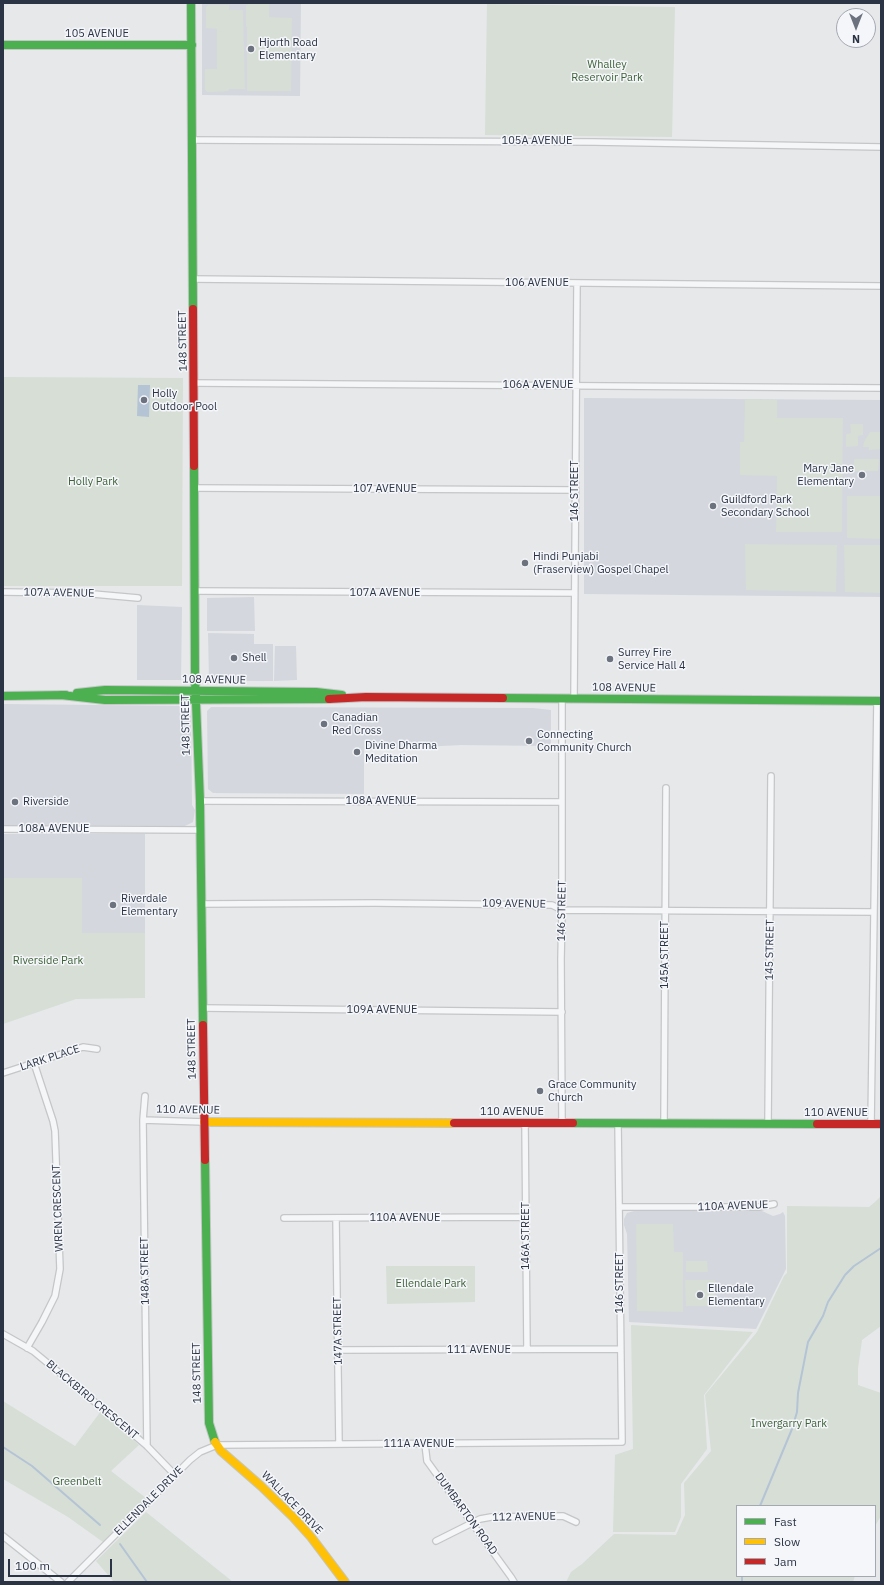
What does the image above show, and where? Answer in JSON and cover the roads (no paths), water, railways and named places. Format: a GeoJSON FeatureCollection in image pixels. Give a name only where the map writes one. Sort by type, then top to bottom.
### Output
{"type":"FeatureCollection","features":[{"type":"Feature","properties":{"kind":"main road","name":"148 STREET"},"geometry":{"type":"LineString","coordinates":[[191,3],[196,700],[200,801],[208,1415],[210,1430],[217,1445]]}},
{"type":"Feature","properties":{"kind":"main road","name":"105 AVENUE"},"geometry":{"type":"LineString","coordinates":[[3,45],[192,45]]}},
{"type":"Feature","properties":{"kind":"main road","name":"108 AVENUE"},"geometry":{"type":"LineString","coordinates":[[3,696],[61,695],[105,690],[196,690],[316,692],[366,697]]}},
{"type":"Feature","properties":{"kind":"main road","name":"108 AVENUE"},"geometry":{"type":"LineString","coordinates":[[61,695],[105,700],[315,700],[366,697],[879,701]]}},
{"type":"Feature","properties":{"kind":"main road","name":"110 AVENUE"},"geometry":{"type":"LineString","coordinates":[[204,1122],[881,1124]]}},
{"type":"Feature","properties":{"kind":"main road","name":"WALLACE DRIVE"},"geometry":{"type":"LineString","coordinates":[[217,1445],[221,1451],[273,1497],[293,1517],[311,1537],[345,1582]]}},
{"type":"Feature","properties":{"kind":"street","name":"105A AVENUE"},"geometry":{"type":"LineString","coordinates":[[193,140],[594,142],[881,147]]}},
{"type":"Feature","properties":{"kind":"street","name":"106 AVENUE"},"geometry":{"type":"LineString","coordinates":[[193,279],[881,286]]}},
{"type":"Feature","properties":{"kind":"street","name":"146 STREET"},"geometry":{"type":"LineString","coordinates":[[574,698],[577,283]]}},
{"type":"Feature","properties":{"kind":"street","name":"106A AVENUE"},"geometry":{"type":"LineString","coordinates":[[194,383],[881,388]]}},
{"type":"Feature","properties":{"kind":"street","name":"107 AVENUE"},"geometry":{"type":"LineString","coordinates":[[194,488],[576,490]]}},
{"type":"Feature","properties":{"kind":"street","name":"107A AVENUE"},"geometry":{"type":"LineString","coordinates":[[196,591],[574,593]]}},
{"type":"Feature","properties":{"kind":"street","name":"107A AVENUE"},"geometry":{"type":"LineString","coordinates":[[3,592],[82,593],[138,598]]}},
{"type":"Feature","properties":{"kind":"street","name":"146 STREET"},"geometry":{"type":"LineString","coordinates":[[562,698],[562,1123]]}},
{"type":"Feature","properties":{"kind":"street"},"geometry":{"type":"LineString","coordinates":[[871,1124],[879,701]]}},
{"type":"Feature","properties":{"kind":"street","name":"145 STREET"},"geometry":{"type":"LineString","coordinates":[[768,1123],[771,776]]}},
{"type":"Feature","properties":{"kind":"street","name":"145A STREET"},"geometry":{"type":"LineString","coordinates":[[664,1123],[666,788]]}},
{"type":"Feature","properties":{"kind":"street","name":"108A AVENUE"},"geometry":{"type":"LineString","coordinates":[[200,801],[562,802]]}},
{"type":"Feature","properties":{"kind":"street","name":"108A AVENUE"},"geometry":{"type":"LineString","coordinates":[[3,829],[200,830]]}},
{"type":"Feature","properties":{"kind":"street","name":"109 AVENUE"},"geometry":{"type":"LineString","coordinates":[[201,904],[375,903],[552,905],[562,910],[874,912]]}},
{"type":"Feature","properties":{"kind":"street","name":"109A AVENUE"},"geometry":{"type":"LineString","coordinates":[[203,1008],[562,1012]]}},
{"type":"Feature","properties":{"kind":"street","name":"LARK PLACE"},"geometry":{"type":"LineString","coordinates":[[3,1073],[83,1047],[97,1049]]}},
{"type":"Feature","properties":{"kind":"street","name":"WREN CRESCENT"},"geometry":{"type":"LineString","coordinates":[[28,1348],[55,1296],[60,1268],[55,1131],[34,1063]]}},
{"type":"Feature","properties":{"kind":"street","name":"148A STREET"},"geometry":{"type":"LineString","coordinates":[[145,1096],[143,1120],[147,1446]]}},
{"type":"Feature","properties":{"kind":"street","name":"110 AVENUE"},"geometry":{"type":"LineString","coordinates":[[143,1120],[204,1122]]}},
{"type":"Feature","properties":{"kind":"street","name":"146A STREET"},"geometry":{"type":"LineString","coordinates":[[525,1123],[527,1349]]}},
{"type":"Feature","properties":{"kind":"street","name":"146 STREET"},"geometry":{"type":"LineString","coordinates":[[618,1123],[622,1442]]}},
{"type":"Feature","properties":{"kind":"street","name":"110A AVENUE"},"geometry":{"type":"LineString","coordinates":[[620,1207],[736,1208],[759,1207],[774,1204]]}},
{"type":"Feature","properties":{"kind":"street","name":"110A AVENUE"},"geometry":{"type":"LineString","coordinates":[[284,1218],[526,1217]]}},
{"type":"Feature","properties":{"kind":"street","name":"147A STREET"},"geometry":{"type":"LineString","coordinates":[[336,1218],[339,1350],[339,1444]]}},
{"type":"Feature","properties":{"kind":"street","name":"BLACKBIRD CRESCENT"},"geometry":{"type":"LineString","coordinates":[[3,1334],[28,1348],[147,1446],[175,1475]]}},
{"type":"Feature","properties":{"kind":"street","name":"111 AVENUE"},"geometry":{"type":"LineString","coordinates":[[339,1350],[620,1349]]}},
{"type":"Feature","properties":{"kind":"street","name":"111A AVENUE"},"geometry":{"type":"LineString","coordinates":[[217,1445],[622,1442]]}},
{"type":"Feature","properties":{"kind":"street","name":"DUMBARTON ROAD"},"geometry":{"type":"LineString","coordinates":[[425,1444],[427,1461],[514,1582]]}},
{"type":"Feature","properties":{"kind":"street","name":"ELLENDALE DRIVE"},"geometry":{"type":"LineString","coordinates":[[68,1582],[200,1452],[217,1445]]}},
{"type":"Feature","properties":{"kind":"street","name":"112 AVENUE"},"geometry":{"type":"LineString","coordinates":[[436,1541],[480,1519],[495,1516],[563,1516],[576,1522]]}},
{"type":"Feature","properties":{"kind":"street"},"geometry":{"type":"LineString","coordinates":[[3,1536],[62,1582]]}},
{"type":"Feature","properties":{"kind":"water"},"geometry":{"type":"Polygon","coordinates":[[[138,385],[150,385],[149,417],[137,416],[138,385]]]}},
{"type":"Feature","properties":{"kind":"waterway"},"geometry":{"type":"LineString","coordinates":[[760,1505],[792,1429],[797,1412],[798,1393],[808,1342],[823,1316],[828,1302],[845,1275],[854,1266],[881,1248]]}},
{"type":"Feature","properties":{"kind":"waterway"},"geometry":{"type":"LineString","coordinates":[[3,1447],[32,1466],[100,1525]]}},
{"type":"Feature","properties":{"kind":"waterway"},"geometry":{"type":"LineString","coordinates":[[120,1544],[147,1582]]}},
{"type":"Feature","properties":{"kind":"waterway"},"geometry":{"type":"LineString","coordinates":[[742,1577],[742,1582]]}},
{"type":"Feature","properties":{"kind":"place","name":"Hjorth Road Elementary"},"geometry":{"type":"Point","coordinates":[251,49]}},
{"type":"Feature","properties":{"kind":"place","name":"Holly Outdoor Pool"},"geometry":{"type":"Point","coordinates":[144,400]}},
{"type":"Feature","properties":{"kind":"place","name":"Mary Jane Elementary"},"geometry":{"type":"Point","coordinates":[862,475]}},
{"type":"Feature","properties":{"kind":"place","name":"Guildford Park Secondary School"},"geometry":{"type":"Point","coordinates":[713,506]}},
{"type":"Feature","properties":{"kind":"place","name":"Hindi Punjabi (Fraserview) Gospel Chapel"},"geometry":{"type":"Point","coordinates":[525,563]}},
{"type":"Feature","properties":{"kind":"place","name":"Shell"},"geometry":{"type":"Point","coordinates":[234,658]}},
{"type":"Feature","properties":{"kind":"place","name":"Surrey Fire Service Hall 4"},"geometry":{"type":"Point","coordinates":[610,659]}},
{"type":"Feature","properties":{"kind":"place","name":"Canadian Red Cross"},"geometry":{"type":"Point","coordinates":[324,724]}},
{"type":"Feature","properties":{"kind":"place","name":"Connecting Community Church"},"geometry":{"type":"Point","coordinates":[529,741]}},
{"type":"Feature","properties":{"kind":"place","name":"Divine Dharma Meditation"},"geometry":{"type":"Point","coordinates":[357,752]}},
{"type":"Feature","properties":{"kind":"place","name":"Riverside"},"geometry":{"type":"Point","coordinates":[15,802]}},
{"type":"Feature","properties":{"kind":"place","name":"Riverdale Elementary"},"geometry":{"type":"Point","coordinates":[113,905]}},
{"type":"Feature","properties":{"kind":"place","name":"Grace Community Church"},"geometry":{"type":"Point","coordinates":[540,1091]}},
{"type":"Feature","properties":{"kind":"place","name":"Ellendale Elementary"},"geometry":{"type":"Point","coordinates":[700,1295]}},
{"type":"Feature","properties":{"kind":"park label","name":"Whalley Reservoir Park"},"geometry":{"type":"Point","coordinates":[607,71]}},
{"type":"Feature","properties":{"kind":"park label","name":"Holly Park"},"geometry":{"type":"Point","coordinates":[93,482]}},
{"type":"Feature","properties":{"kind":"park label","name":"Riverside Park"},"geometry":{"type":"Point","coordinates":[48,961]}},
{"type":"Feature","properties":{"kind":"park label","name":"Ellendale Park"},"geometry":{"type":"Point","coordinates":[431,1284]}},
{"type":"Feature","properties":{"kind":"park label","name":"Invergarry Park"},"geometry":{"type":"Point","coordinates":[789,1424]}},
{"type":"Feature","properties":{"kind":"park label","name":"Greenbelt"},"geometry":{"type":"Point","coordinates":[77,1482]}}]}
